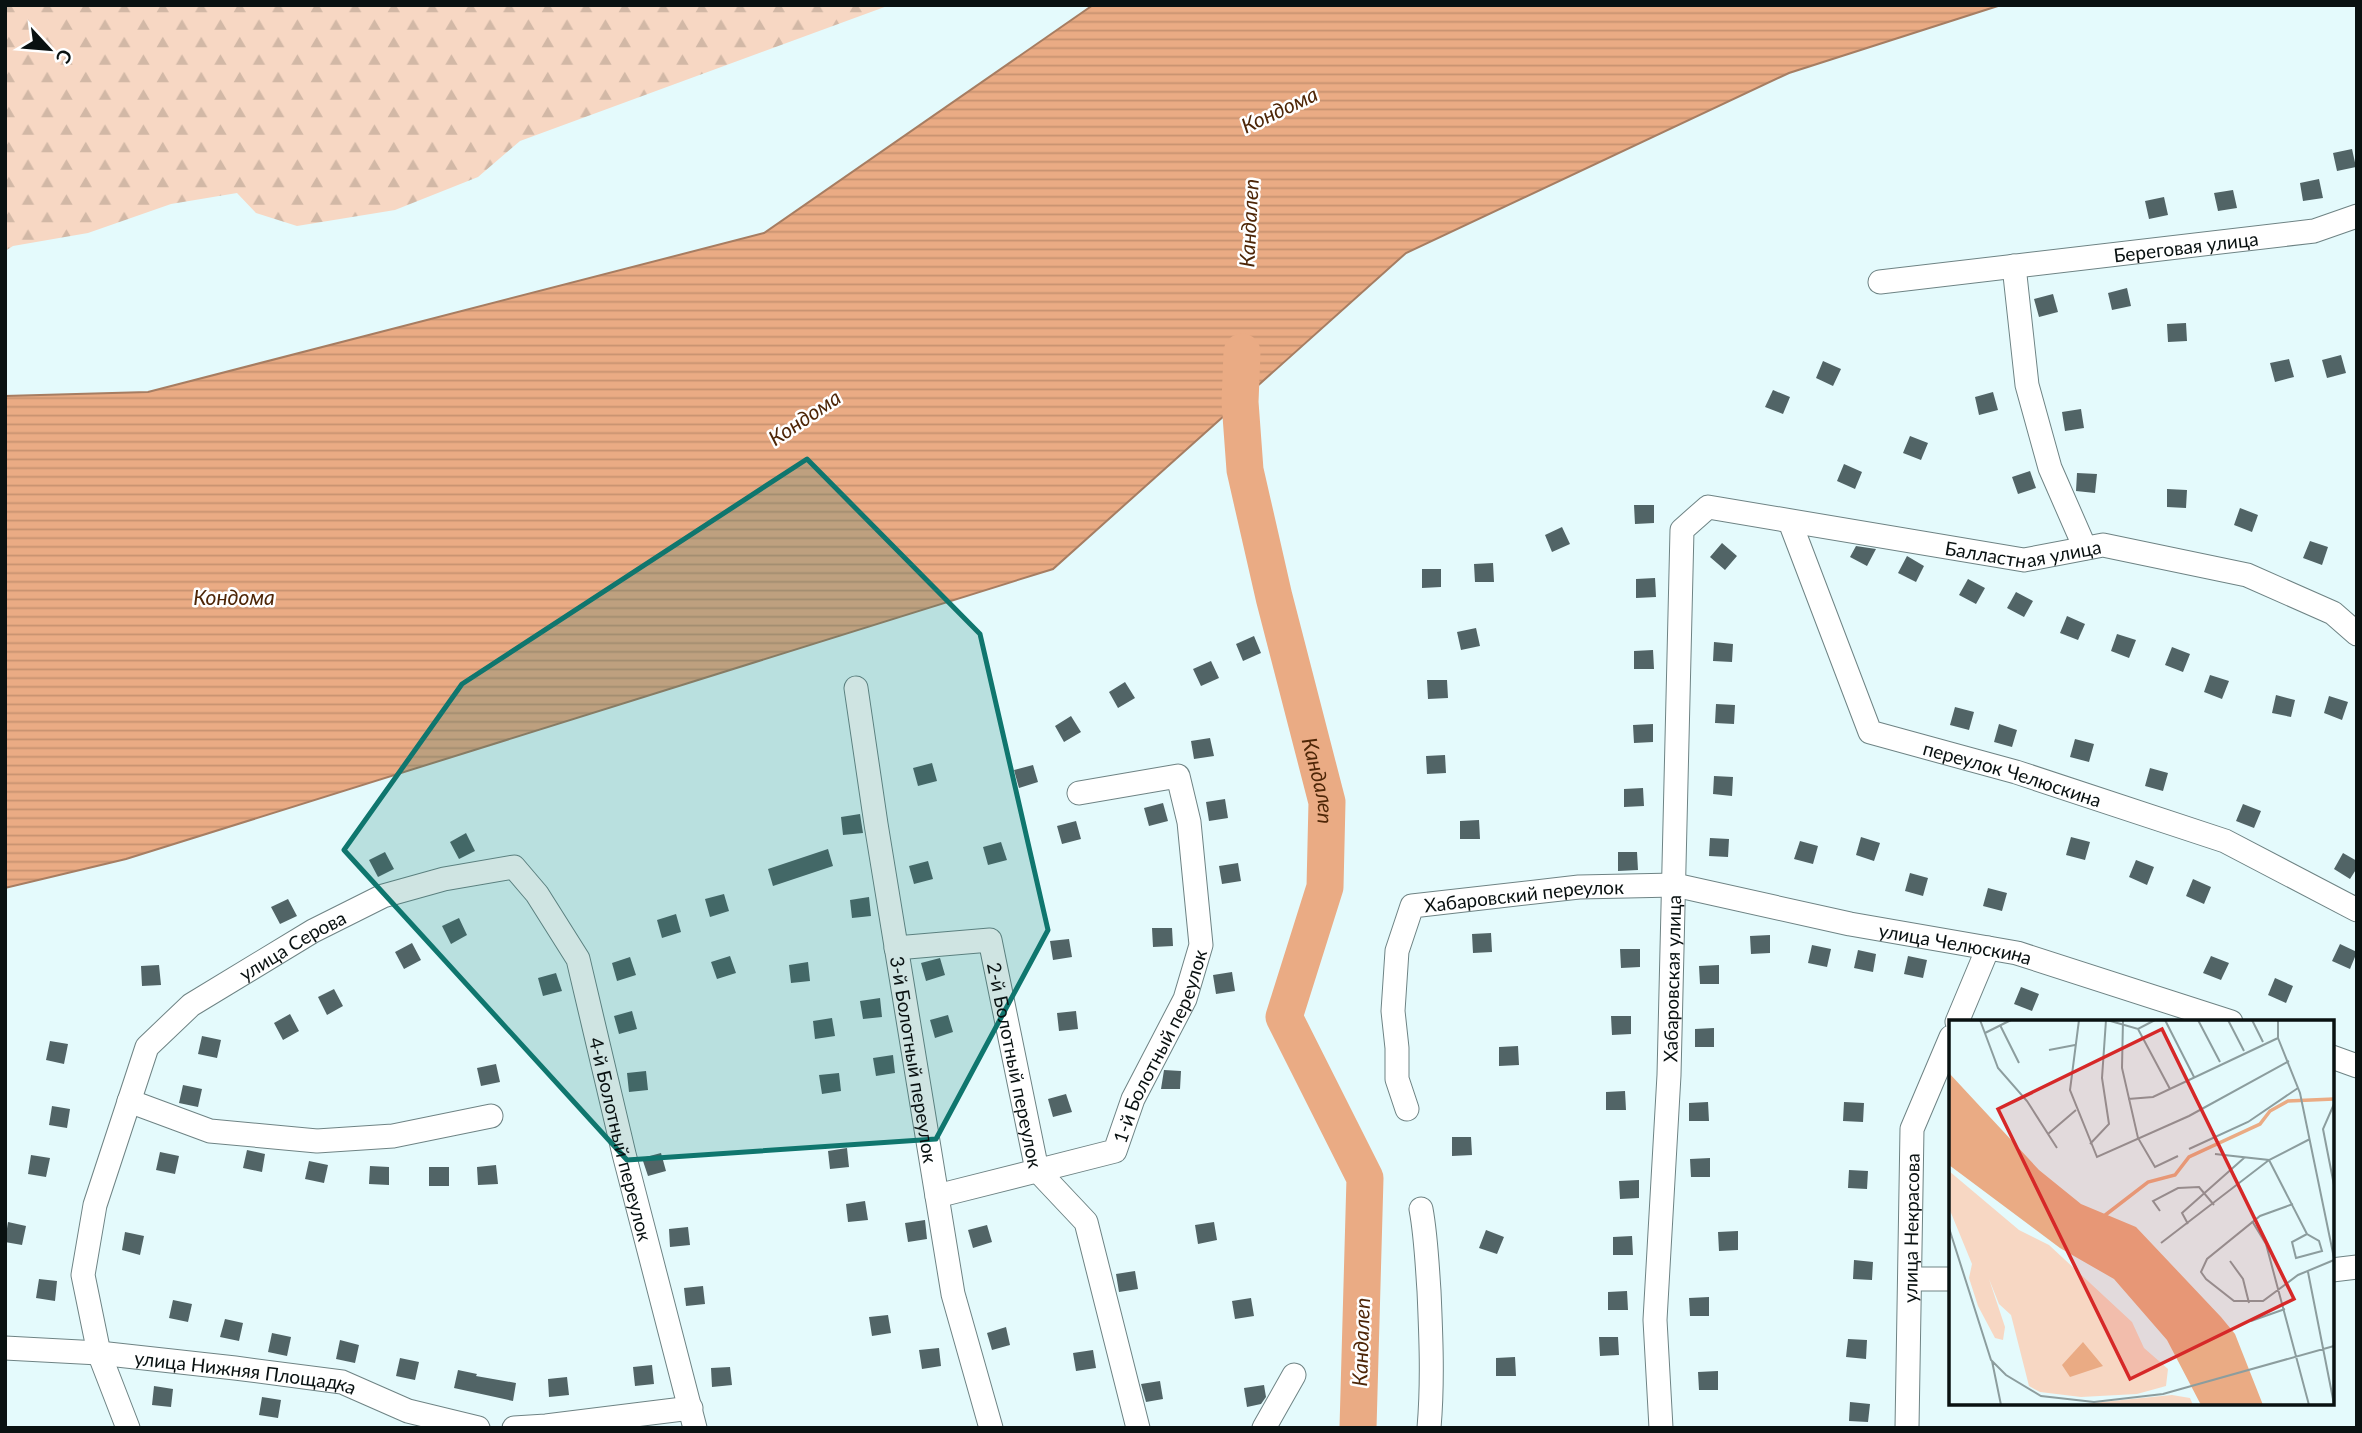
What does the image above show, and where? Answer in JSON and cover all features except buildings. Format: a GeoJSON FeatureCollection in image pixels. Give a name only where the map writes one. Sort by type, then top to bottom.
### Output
{"type":"FeatureCollection","features":[{"type":"Feature","properties":{"kind":"street","name":"Береговая улица"},"geometry":{"type":"LineString","coordinates":[[1880,282],[2314,231],[2357,216]]}},
{"type":"Feature","properties":{"kind":"street"},"geometry":{"type":"LineString","coordinates":[[2014,266],[2027,384],[2050,468],[2085,548]]}},
{"type":"Feature","properties":{"kind":"street","name":"Балластная улица"},"geometry":{"type":"LineString","coordinates":[[1682,530],[1708,507],[2024,560],[2104,545],[2247,575],[2333,613],[2357,634]]}},
{"type":"Feature","properties":{"kind":"street","name":"переулок Челюскина"},"geometry":{"type":"LineString","coordinates":[[1790,522],[1870,732],[2016,772],[2225,841],[2357,910]]}},
{"type":"Feature","properties":{"kind":"street","name":"Хабаровская улица"},"geometry":{"type":"LineString","coordinates":[[1661,1428],[1655,1320],[1669,1076],[1682,530]]}},
{"type":"Feature","properties":{"kind":"street","name":"3-й Болотный переулок"},"geometry":{"type":"LineString","coordinates":[[856,688],[953,1294],[991,1428]]}},
{"type":"Feature","properties":{"kind":"street","name":"1-й Болотный переулок"},"geometry":{"type":"LineString","coordinates":[[937,1196],[1115,1151],[1133,1099],[1185,999],[1201,944],[1189,822],[1178,776],[1079,793]]}},
{"type":"Feature","properties":{"kind":"street","name":"улица Серова"},"geometry":{"type":"LineString","coordinates":[[128,1428],[99,1353],[83,1275],[95,1205],[147,1047],[191,1005],[313,931],[383,896],[444,879],[514,867]]}},
{"type":"Feature","properties":{"kind":"street","name":"4-й Болотный переулок"},"geometry":{"type":"LineString","coordinates":[[514,867],[537,894],[578,959],[624,1154],[693,1418]]}},
{"type":"Feature","properties":{"kind":"street","name":"улица Челюскина"},"geometry":{"type":"LineString","coordinates":[[1675,885],[1850,923],[2017,953],[2225,1020]]}},
{"type":"Feature","properties":{"kind":"street","name":"Хабаровский переулок"},"geometry":{"type":"LineString","coordinates":[[1407,1109],[1397,1079],[1393,1011],[1397,951],[1412,906],[1579,887],[1675,885]]}},
{"type":"Feature","properties":{"kind":"street","name":"2-й Болотный переулок"},"geometry":{"type":"LineString","coordinates":[[896,948],[990,940],[1037,1170],[1086,1222],[1138,1428]]}},
{"type":"Feature","properties":{"kind":"street"},"geometry":{"type":"LineString","coordinates":[[1958,1020],[1988,948]]}},
{"type":"Feature","properties":{"kind":"street","name":"улица Некрасова"},"geometry":{"type":"LineString","coordinates":[[1907,1428],[1912,1129],[1949,1042]]}},
{"type":"Feature","properties":{"kind":"street"},"geometry":{"type":"LineString","coordinates":[[2334,1058],[2357,1066]]}},
{"type":"Feature","properties":{"kind":"street"},"geometry":{"type":"LineString","coordinates":[[129,1101],[210,1131],[317,1141],[393,1136],[491,1116]]}},
{"type":"Feature","properties":{"kind":"street"},"geometry":{"type":"LineString","coordinates":[[1421,1209],[1430,1306],[1432,1390],[1429,1428]]}},
{"type":"Feature","properties":{"kind":"street"},"geometry":{"type":"LineString","coordinates":[[2334,1270],[2357,1268]]}},
{"type":"Feature","properties":{"kind":"street"},"geometry":{"type":"LineString","coordinates":[[1910,1279],[1949,1279]]}},
{"type":"Feature","properties":{"kind":"street","name":"улица Нижняя Площадка"},"geometry":{"type":"LineString","coordinates":[[5,1348],[99,1353],[342,1382],[408,1411],[478,1428]]}},
{"type":"Feature","properties":{"kind":"street"},"geometry":{"type":"LineString","coordinates":[[1264,1428],[1294,1376]]}},
{"type":"Feature","properties":{"kind":"street"},"geometry":{"type":"LineString","coordinates":[[514,1428],[693,1418]]}},
{"type":"Feature","properties":{"kind":"highlighted area"},"geometry":{"type":"Polygon","coordinates":[[[807,459],[980,634],[1048,930],[936,1139],[627,1160],[344,850],[462,684],[807,459]]]}},
{"type":"Feature","properties":{"kind":"green space"},"geometry":{"type":"Polygon","coordinates":[[[5,5],[890,5],[520,141],[478,177],[395,210],[297,226],[256,213],[237,193],[171,204],[88,233],[13,246],[5,251],[5,5]]]}},
{"type":"Feature","properties":{"kind":"water","name":"Кондома"},"geometry":{"type":"Polygon","coordinates":[[[1093,5],[2001,5],[1789,73],[1406,253],[1053,569],[126,859],[5,888],[5,396],[148,392],[764,233],[1093,5]]]}},
{"type":"Feature","properties":{"kind":"waterway","name":"Кандалеп"},"geometry":{"type":"LineString","coordinates":[[1242,352],[1240,402],[1245,470],[1274,597],[1327,802],[1325,887],[1284,1017],[1365,1178],[1358,1428]]}}]}
